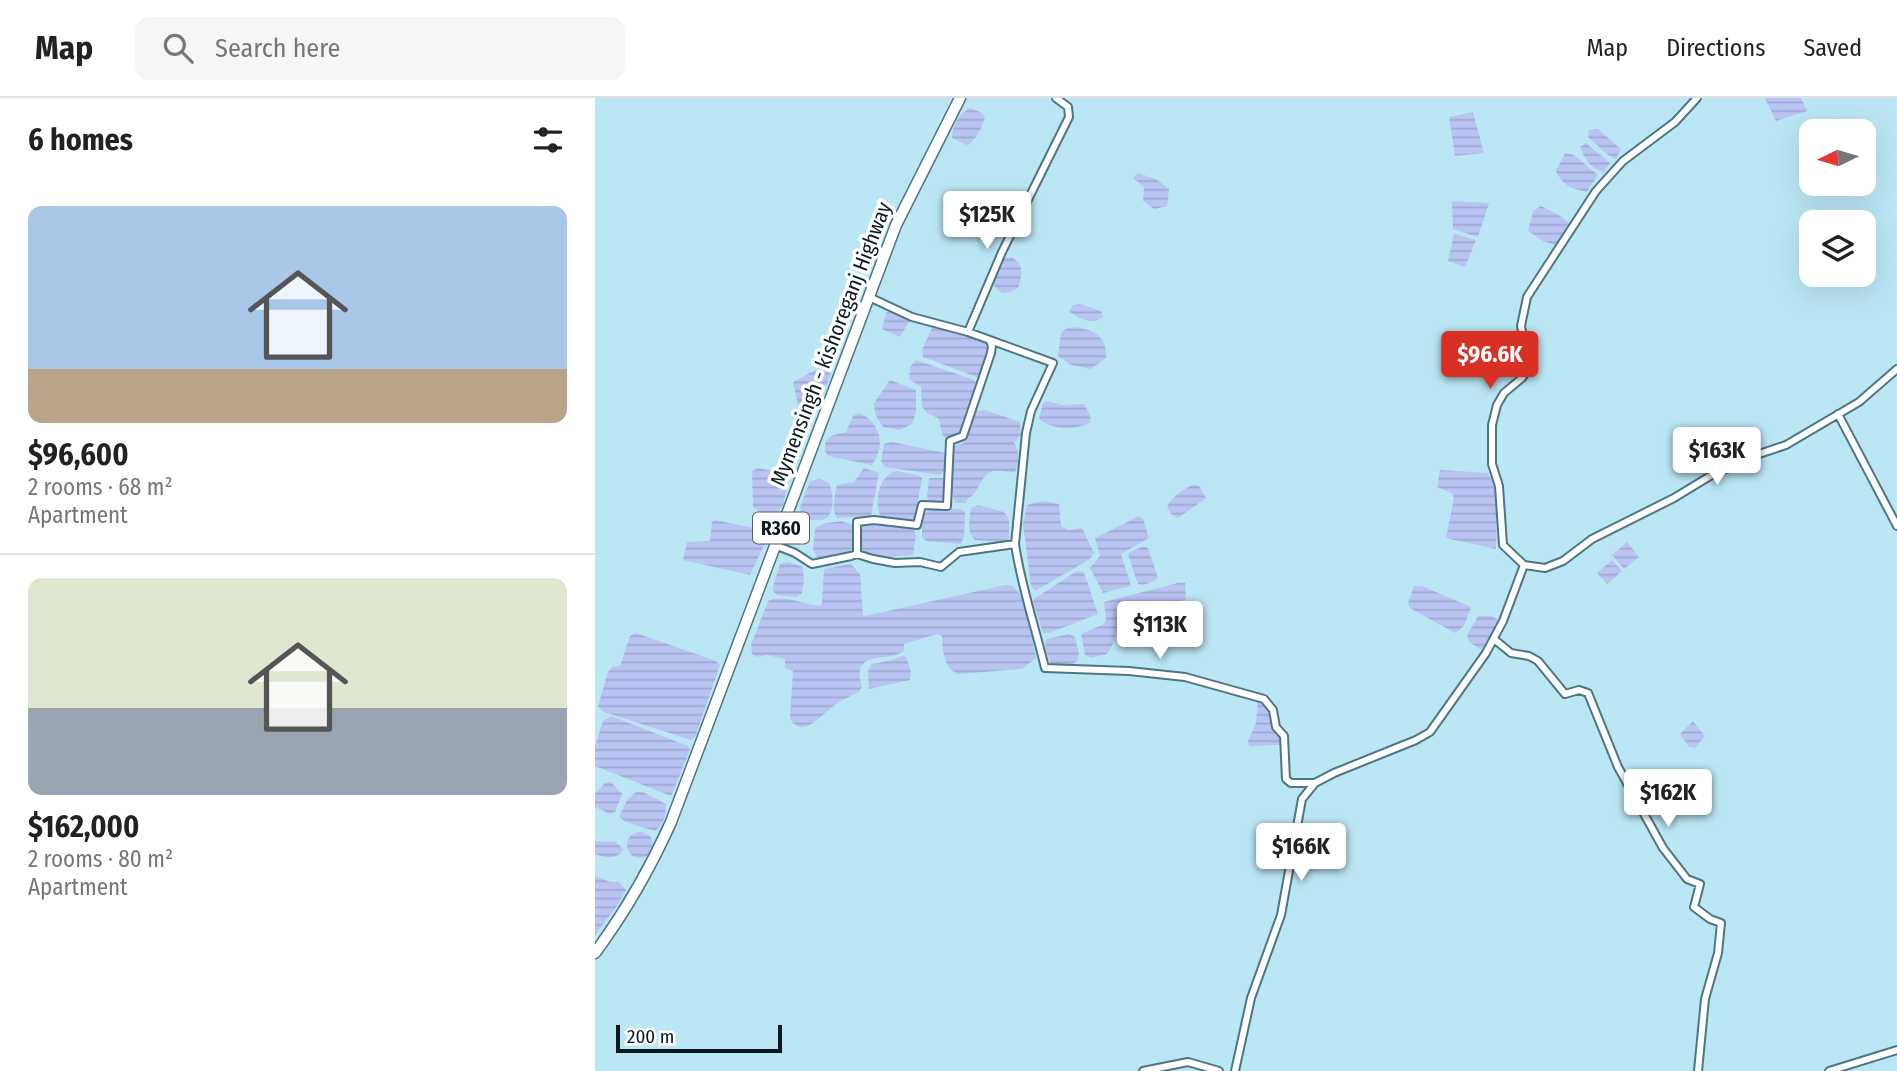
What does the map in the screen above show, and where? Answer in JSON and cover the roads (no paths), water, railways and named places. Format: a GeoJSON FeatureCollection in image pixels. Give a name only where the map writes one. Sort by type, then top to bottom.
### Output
{"type":"FeatureCollection","features":[{"type":"Feature","properties":{"kind":"main road","name":"Mymensingh - kishoreganj Highway"},"geometry":{"type":"LineString","coordinates":[[595,953],[620,919],[671,822],[896,225],[960,98]]}},
{"type":"Feature","properties":{"kind":"street"},"geometry":{"type":"LineString","coordinates":[[968,332],[1002,252],[1069,117],[1067,107],[1056,98]]}},
{"type":"Feature","properties":{"kind":"street"},"geometry":{"type":"LineString","coordinates":[[1696,98],[1675,122],[1623,161],[1596,191],[1527,297],[1521,326],[1529,367],[1522,378],[1504,393],[1497,405],[1492,425],[1492,464],[1500,486],[1503,545],[1524,565],[1545,568],[1563,561],[1592,539],[1674,498],[1720,470],[1738,466],[1756,455],[1786,445],[1859,402],[1897,369]]}},
{"type":"Feature","properties":{"kind":"street"},"geometry":{"type":"LineString","coordinates":[[869,297],[912,317],[968,332],[1053,363],[1031,411],[1025,433],[1015,544],[1024,593],[1045,668],[1129,671],[1185,677],[1264,699],[1272,710],[1276,727],[1284,736],[1288,782],[1315,783]]}},
{"type":"Feature","properties":{"kind":"street"},"geometry":{"type":"LineString","coordinates":[[857,554],[857,522],[874,520],[917,525],[922,505],[947,506],[950,441],[964,436],[991,353],[990,341]]}},
{"type":"Feature","properties":{"kind":"street"},"geometry":{"type":"LineString","coordinates":[[1838,414],[1897,526]]}},
{"type":"Feature","properties":{"kind":"street"},"geometry":{"type":"LineString","coordinates":[[775,545],[812,564],[857,554],[884,561],[920,562],[941,567],[959,552],[1015,544]]}},
{"type":"Feature","properties":{"kind":"street"},"geometry":{"type":"LineString","coordinates":[[1235,1071],[1251,998],[1280,915],[1302,799],[1315,783],[1430,732],[1494,639],[1524,565]]}},
{"type":"Feature","properties":{"kind":"street"},"geometry":{"type":"LineString","coordinates":[[1494,639],[1511,653],[1529,656],[1538,661],[1566,694],[1579,690],[1588,693],[1618,767],[1663,848],[1687,878],[1700,884],[1694,907],[1710,919],[1721,923],[1718,953],[1705,999],[1699,1071]]}},
{"type":"Feature","properties":{"kind":"street"},"geometry":{"type":"LineString","coordinates":[[1829,1071],[1897,1050]]}},
{"type":"Feature","properties":{"kind":"street"},"geometry":{"type":"LineString","coordinates":[[1143,1071],[1188,1062],[1219,1071]]}},
{"type":"Feature","properties":{"kind":"water"},"geometry":{"type":"Polygon","coordinates":[[[1765,98],[1801,98],[1807,111],[1776,121],[1765,98]]]}},
{"type":"Feature","properties":{"kind":"water"},"geometry":{"type":"Polygon","coordinates":[[[970,108],[985,117],[976,137],[967,145],[952,138],[952,133],[957,120],[970,108]]]}},
{"type":"Feature","properties":{"kind":"water"},"geometry":{"type":"Polygon","coordinates":[[[1473,112],[1484,153],[1455,156],[1449,117],[1473,112]]]}},
{"type":"Feature","properties":{"kind":"water"},"geometry":{"type":"Polygon","coordinates":[[[1598,129],[1621,149],[1616,159],[1588,137],[1589,130],[1598,129]]]}},
{"type":"Feature","properties":{"kind":"water"},"geometry":{"type":"Polygon","coordinates":[[[1586,143],[1610,163],[1604,172],[1595,169],[1586,160],[1580,147],[1586,143]]]}},
{"type":"Feature","properties":{"kind":"water"},"geometry":{"type":"Polygon","coordinates":[[[1565,153],[1574,155],[1598,175],[1587,192],[1568,186],[1558,176],[1556,171],[1565,153]]]}},
{"type":"Feature","properties":{"kind":"water"},"geometry":{"type":"Polygon","coordinates":[[[1138,173],[1156,179],[1169,189],[1167,206],[1154,209],[1143,201],[1144,187],[1133,178],[1138,173]]]}},
{"type":"Feature","properties":{"kind":"water"},"geometry":{"type":"Polygon","coordinates":[[[1452,201],[1489,203],[1478,237],[1453,229],[1452,201]]]}},
{"type":"Feature","properties":{"kind":"water"},"geometry":{"type":"Polygon","coordinates":[[[1541,206],[1570,224],[1555,245],[1528,231],[1533,211],[1541,206]]]}},
{"type":"Feature","properties":{"kind":"water"},"geometry":{"type":"Polygon","coordinates":[[[1454,234],[1476,240],[1465,267],[1448,261],[1454,234]]]}},
{"type":"Feature","properties":{"kind":"water"},"geometry":{"type":"Polygon","coordinates":[[[1012,257],[1021,267],[1018,288],[1002,293],[994,286],[995,274],[1003,258],[1012,257]]]}},
{"type":"Feature","properties":{"kind":"water"},"geometry":{"type":"Polygon","coordinates":[[[1080,304],[1101,311],[1103,317],[1095,321],[1086,320],[1069,311],[1073,305],[1080,304]]]}},
{"type":"Feature","properties":{"kind":"water"},"geometry":{"type":"Polygon","coordinates":[[[892,308],[910,320],[900,337],[882,329],[886,313],[892,308]]]}},
{"type":"Feature","properties":{"kind":"water"},"geometry":{"type":"Polygon","coordinates":[[[934,327],[988,343],[988,356],[980,376],[923,357],[922,350],[934,327]]]}},
{"type":"Feature","properties":{"kind":"water"},"geometry":{"type":"Polygon","coordinates":[[[1075,327],[1093,332],[1104,344],[1106,358],[1091,369],[1071,365],[1058,356],[1061,333],[1067,328],[1075,327]]]}},
{"type":"Feature","properties":{"kind":"water"},"geometry":{"type":"Polygon","coordinates":[[[916,360],[976,383],[962,435],[945,438],[938,418],[927,413],[922,407],[921,387],[909,379],[910,367],[916,360]]]}},
{"type":"Feature","properties":{"kind":"water"},"geometry":{"type":"Polygon","coordinates":[[[821,367],[831,374],[817,409],[798,405],[793,382],[821,367]]]}},
{"type":"Feature","properties":{"kind":"water"},"geometry":{"type":"Polygon","coordinates":[[[890,380],[916,390],[916,412],[912,424],[900,430],[883,427],[875,414],[874,403],[890,380]]]}},
{"type":"Feature","properties":{"kind":"water"},"geometry":{"type":"Polygon","coordinates":[[[1048,401],[1062,405],[1084,404],[1091,422],[1071,428],[1045,423],[1039,419],[1043,403],[1048,401]]]}},
{"type":"Feature","properties":{"kind":"water"},"geometry":{"type":"Polygon","coordinates":[[[985,410],[1020,422],[1021,435],[1014,443],[1018,453],[1016,469],[1015,472],[997,471],[987,474],[966,503],[955,503],[951,489],[953,449],[954,446],[964,443],[976,411],[985,410]]]}},
{"type":"Feature","properties":{"kind":"water"},"geometry":{"type":"Polygon","coordinates":[[[859,413],[872,422],[879,435],[879,450],[872,465],[833,457],[827,455],[825,450],[826,441],[834,435],[846,432],[853,416],[859,413]]]}},
{"type":"Feature","properties":{"kind":"water"},"geometry":{"type":"Polygon","coordinates":[[[892,442],[945,453],[944,472],[940,475],[885,467],[881,461],[884,444],[892,442]]]}},
{"type":"Feature","properties":{"kind":"water"},"geometry":{"type":"Polygon","coordinates":[[[758,468],[786,474],[789,478],[783,506],[774,516],[761,513],[753,507],[752,471],[758,468]]]}},
{"type":"Feature","properties":{"kind":"water"},"geometry":{"type":"Polygon","coordinates":[[[864,468],[879,473],[871,516],[837,518],[834,506],[837,485],[854,482],[864,468]]]}},
{"type":"Feature","properties":{"kind":"water"},"geometry":{"type":"Polygon","coordinates":[[[1440,470],[1488,473],[1497,489],[1496,549],[1446,538],[1454,498],[1452,493],[1437,487],[1440,470]]]}},
{"type":"Feature","properties":{"kind":"water"},"geometry":{"type":"Polygon","coordinates":[[[897,471],[920,476],[922,479],[914,521],[881,517],[879,489],[891,473],[897,471]]]}},
{"type":"Feature","properties":{"kind":"water"},"geometry":{"type":"Polygon","coordinates":[[[931,478],[945,478],[944,502],[929,501],[927,497],[931,478]]]}},
{"type":"Feature","properties":{"kind":"water"},"geometry":{"type":"Polygon","coordinates":[[[820,479],[831,487],[833,504],[829,515],[821,520],[802,518],[800,507],[810,481],[820,479]]]}},
{"type":"Feature","properties":{"kind":"water"},"geometry":{"type":"Polygon","coordinates":[[[1195,484],[1206,498],[1178,518],[1172,515],[1167,507],[1169,503],[1179,493],[1195,484]]]}},
{"type":"Feature","properties":{"kind":"water"},"geometry":{"type":"Polygon","coordinates":[[[1042,501],[1059,504],[1061,526],[1069,530],[1082,528],[1094,553],[1090,559],[1035,591],[1031,586],[1023,524],[1027,505],[1042,501]]]}},
{"type":"Feature","properties":{"kind":"water"},"geometry":{"type":"Polygon","coordinates":[[[978,505],[1004,512],[1009,519],[1009,539],[1002,542],[975,540],[972,537],[969,521],[971,508],[978,505]]]}},
{"type":"Feature","properties":{"kind":"water"},"geometry":{"type":"Polygon","coordinates":[[[929,509],[960,509],[965,512],[961,544],[926,541],[922,537],[922,518],[929,509]]]}},
{"type":"Feature","properties":{"kind":"water"},"geometry":{"type":"Polygon","coordinates":[[[1139,516],[1143,519],[1149,538],[1121,554],[1130,586],[1103,593],[1090,568],[1100,556],[1095,538],[1139,516]]]}},
{"type":"Feature","properties":{"kind":"water"},"geometry":{"type":"Polygon","coordinates":[[[715,520],[767,531],[769,535],[750,575],[683,560],[687,542],[710,541],[712,522],[715,520]]]}},
{"type":"Feature","properties":{"kind":"water"},"geometry":{"type":"Polygon","coordinates":[[[841,521],[853,525],[852,549],[818,559],[813,549],[815,528],[841,521]]]}},
{"type":"Feature","properties":{"kind":"water"},"geometry":{"type":"Polygon","coordinates":[[[864,523],[913,528],[916,535],[913,555],[887,557],[865,554],[860,526],[864,523]]]}},
{"type":"Feature","properties":{"kind":"water"},"geometry":{"type":"Polygon","coordinates":[[[1627,542],[1639,557],[1624,569],[1612,555],[1627,542]]]}},
{"type":"Feature","properties":{"kind":"water"},"geometry":{"type":"Polygon","coordinates":[[[1144,546],[1148,548],[1158,578],[1138,584],[1128,555],[1144,546]]]}},
{"type":"Feature","properties":{"kind":"water"},"geometry":{"type":"Polygon","coordinates":[[[1612,560],[1622,571],[1607,584],[1597,573],[1612,560]]]}},
{"type":"Feature","properties":{"kind":"water"},"geometry":{"type":"Polygon","coordinates":[[[788,562],[803,567],[802,593],[796,597],[777,595],[772,590],[780,564],[788,562]]]}},
{"type":"Feature","properties":{"kind":"water"},"geometry":{"type":"Polygon","coordinates":[[[851,564],[860,574],[865,616],[1005,585],[1013,586],[1019,592],[1025,610],[1036,658],[1022,669],[958,674],[949,667],[942,636],[937,634],[904,644],[904,651],[897,655],[865,662],[861,667],[862,687],[859,692],[805,727],[800,727],[790,719],[793,671],[785,668],[785,659],[767,655],[756,657],[752,654],[751,645],[768,601],[786,599],[820,606],[824,569],[851,564]]]}},
{"type":"Feature","properties":{"kind":"water"},"geometry":{"type":"Polygon","coordinates":[[[1077,571],[1084,572],[1098,614],[1043,633],[1034,599],[1077,571]]]}},
{"type":"Feature","properties":{"kind":"water"},"geometry":{"type":"Polygon","coordinates":[[[1185,583],[1186,600],[1138,607],[1132,620],[1118,625],[1115,640],[1107,654],[1091,658],[1085,655],[1081,634],[1104,624],[1104,602],[1185,583]]]}},
{"type":"Feature","properties":{"kind":"water"},"geometry":{"type":"Polygon","coordinates":[[[1414,586],[1422,586],[1471,607],[1464,626],[1455,633],[1410,608],[1408,603],[1414,586]]]}},
{"type":"Feature","properties":{"kind":"water"},"geometry":{"type":"Polygon","coordinates":[[[1478,616],[1492,616],[1500,621],[1484,651],[1469,642],[1467,635],[1478,616]]]}},
{"type":"Feature","properties":{"kind":"water"},"geometry":{"type":"Polygon","coordinates":[[[636,633],[716,661],[720,665],[695,737],[691,740],[604,712],[598,706],[608,672],[612,667],[620,666],[630,636],[636,633]]]}},
{"type":"Feature","properties":{"kind":"water"},"geometry":{"type":"Polygon","coordinates":[[[1069,634],[1075,637],[1079,654],[1077,661],[1071,665],[1051,665],[1045,648],[1046,639],[1069,634]]]}},
{"type":"Feature","properties":{"kind":"water"},"geometry":{"type":"Polygon","coordinates":[[[905,655],[911,671],[910,680],[869,689],[868,671],[871,664],[905,655]]]}},
{"type":"Feature","properties":{"kind":"water"},"geometry":{"type":"Polygon","coordinates":[[[1264,701],[1274,728],[1281,736],[1281,745],[1249,746],[1248,741],[1256,723],[1258,702],[1264,701]]]}},
{"type":"Feature","properties":{"kind":"water"},"geometry":{"type":"Polygon","coordinates":[[[611,716],[688,746],[690,750],[671,796],[595,766],[595,746],[603,721],[611,716]]]}},
{"type":"Feature","properties":{"kind":"water"},"geometry":{"type":"Polygon","coordinates":[[[1693,721],[1705,736],[1695,748],[1689,747],[1680,734],[1693,721]]]}},
{"type":"Feature","properties":{"kind":"water"},"geometry":{"type":"Polygon","coordinates":[[[611,782],[622,794],[615,812],[610,814],[595,807],[595,794],[605,783],[611,782]]]}},
{"type":"Feature","properties":{"kind":"water"},"geometry":{"type":"Polygon","coordinates":[[[636,792],[643,792],[666,804],[664,819],[655,831],[626,822],[619,817],[627,800],[636,792]]]}},
{"type":"Feature","properties":{"kind":"water"},"geometry":{"type":"Polygon","coordinates":[[[640,832],[649,836],[653,845],[649,854],[640,858],[631,854],[627,845],[631,836],[640,832]]]}},
{"type":"Feature","properties":{"kind":"water"},"geometry":{"type":"Polygon","coordinates":[[[595,841],[616,842],[623,849],[615,856],[595,854],[595,841]]]}},
{"type":"Feature","properties":{"kind":"water"},"geometry":{"type":"Polygon","coordinates":[[[595,876],[610,882],[619,882],[626,890],[595,935],[595,876]]]}}]}
